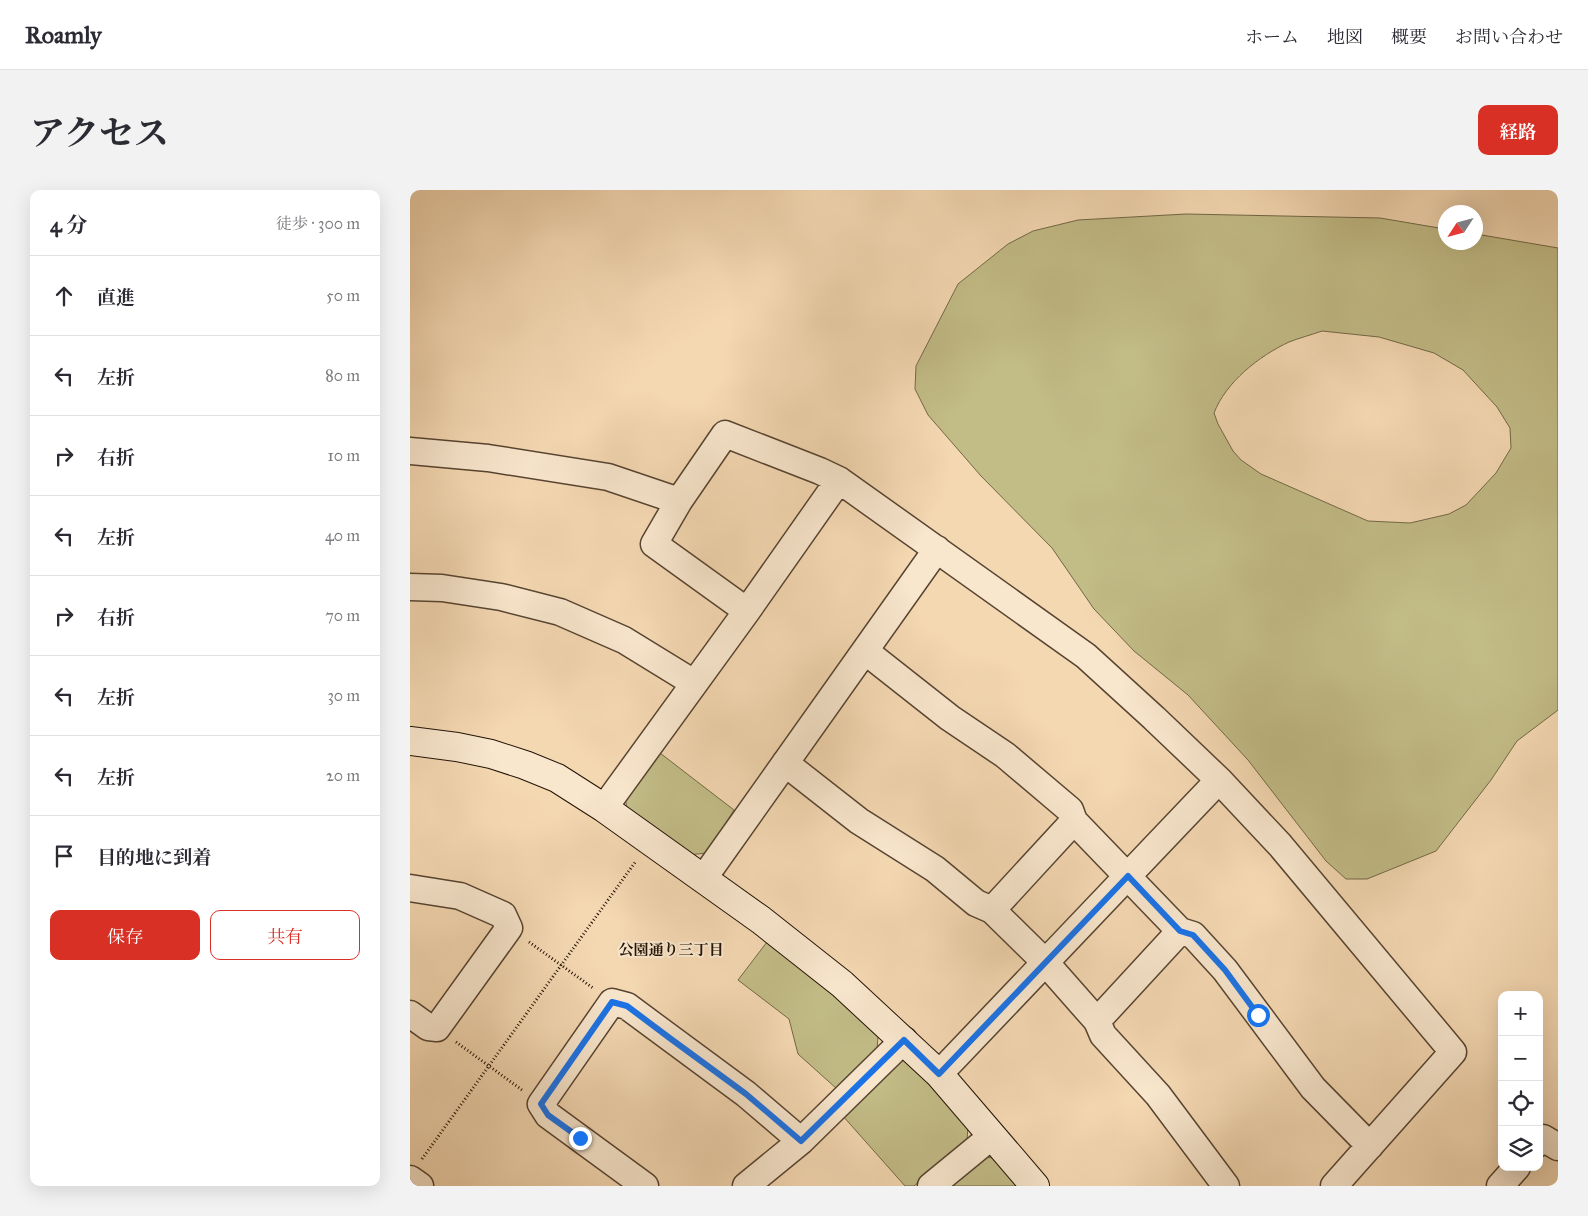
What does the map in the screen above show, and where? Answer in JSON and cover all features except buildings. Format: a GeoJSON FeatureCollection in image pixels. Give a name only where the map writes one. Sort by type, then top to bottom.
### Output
{"type":"FeatureCollection","features":[{"type":"Feature","properties":{"kind":"street"},"geometry":{"type":"LineString","coordinates":[[747,611],[654,544],[678,501],[725,434],[839,480],[1086,656],[1218,780],[1280,845],[1453,1052],[1334,1186]]}},
{"type":"Feature","properties":{"kind":"street"},"geometry":{"type":"LineString","coordinates":[[410,451],[488,458],[608,477],[678,501]]}},
{"type":"Feature","properties":{"kind":"street"},"geometry":{"type":"LineString","coordinates":[[604,808],[747,611],[839,480]]}},
{"type":"Feature","properties":{"kind":"street"},"geometry":{"type":"LineString","coordinates":[[703,879],[937,549]]}},
{"type":"Feature","properties":{"kind":"street"},"geometry":{"type":"LineString","coordinates":[[410,587],[442,588],[501,597],[560,612],[624,640],[694,683]]}},
{"type":"Feature","properties":{"kind":"street"},"geometry":{"type":"LineString","coordinates":[[865,651],[950,718],[1005,755],[1070,810],[1074,821],[1180,931],[1193,935],[1225,970],[1314,1088],[1370,1146]]}},
{"type":"Feature","properties":{"kind":"street"},"geometry":{"type":"LineString","coordinates":[[410,741],[457,746],[525,765],[557,778],[604,808],[787,939],[842,984],[939,1074],[1035,1186]]}},
{"type":"Feature","properties":{"kind":"street"},"geometry":{"type":"LineString","coordinates":[[785,763],[859,821],[934,869],[976,903],[992,910],[1045,962],[1097,1021],[1103,1035],[1158,1095],[1226,1186]]}},
{"type":"Feature","properties":{"kind":"street"},"geometry":{"type":"LineString","coordinates":[[939,1074],[1218,780]]}},
{"type":"Feature","properties":{"kind":"street"},"geometry":{"type":"LineString","coordinates":[[992,910],[1074,821]]}},
{"type":"Feature","properties":{"kind":"street"},"geometry":{"type":"LineString","coordinates":[[410,888],[460,896],[503,916],[509,928],[437,1028],[428,1027],[410,1014]]}},
{"type":"Feature","properties":{"kind":"street"},"geometry":{"type":"LineString","coordinates":[[1097,1021],[1180,931]]}},
{"type":"Feature","properties":{"kind":"street"},"geometry":{"type":"LineString","coordinates":[[645,1186],[548,1115],[541,1104],[612,1002],[627,1006],[746,1094],[801,1141]]}},
{"type":"Feature","properties":{"kind":"street"},"geometry":{"type":"LineString","coordinates":[[746,1186],[801,1141],[904,1040]]}},
{"type":"Feature","properties":{"kind":"street"},"geometry":{"type":"LineString","coordinates":[[931,1186],[992,1136]]}},
{"type":"Feature","properties":{"kind":"street"},"geometry":{"type":"LineString","coordinates":[[1543,1138],[1558,1146]]}},
{"type":"Feature","properties":{"kind":"street"},"geometry":{"type":"LineString","coordinates":[[416,1169],[420,1186]]}},
{"type":"Feature","properties":{"kind":"street"},"geometry":{"type":"LineString","coordinates":[[1500,1186],[1513,1171]]}},
{"type":"Feature","properties":{"kind":"path"},"geometry":{"type":"LineString","coordinates":[[416,1169],[650,841]]}},
{"type":"Feature","properties":{"kind":"path"},"geometry":{"type":"LineString","coordinates":[[509,928],[612,1002]]}},
{"type":"Feature","properties":{"kind":"path"},"geometry":{"type":"LineString","coordinates":[[437,1028],[541,1104]]}},
{"type":"Feature","properties":{"kind":"shaded area"},"geometry":{"type":"Polygon","coordinates":[[[1186,214],[1380,218],[1438,228],[1438,250],[1483,250],[1483,235],[1558,248],[1558,710],[1517,741],[1491,780],[1436,851],[1367,879],[1346,879],[1326,861],[1248,760],[1188,695],[1134,651],[1094,609],[1052,548],[981,476],[928,415],[915,389],[916,366],[958,284],[1008,244],[1033,231],[1078,220],[1186,214]],[[1322,331],[1293,341],[1255,362],[1235,381],[1219,402],[1214,413],[1233,451],[1241,460],[1261,474],[1368,521],[1410,523],[1449,514],[1466,505],[1496,473],[1511,448],[1510,428],[1497,407],[1463,370],[1434,353],[1379,337],[1322,331]]]}},
{"type":"Feature","properties":{"kind":"shaded area"},"geometry":{"type":"Polygon","coordinates":[[[660,753],[734,810],[707,853],[688,855],[628,814],[625,797],[660,753]]]}},
{"type":"Feature","properties":{"kind":"shaded area"},"geometry":{"type":"Polygon","coordinates":[[[767,942],[827,986],[878,1037],[877,1049],[837,1089],[798,1054],[789,1019],[738,980],[767,942]]]}},
{"type":"Feature","properties":{"kind":"shaded area"},"geometry":{"type":"Polygon","coordinates":[[[907,1060],[968,1126],[967,1141],[914,1186],[905,1186],[842,1115],[894,1062],[907,1060]]]}},
{"type":"Feature","properties":{"kind":"shaded area"},"geometry":{"type":"Polygon","coordinates":[[[983,1157],[994,1158],[1018,1186],[946,1186],[983,1157]]]}},
{"type":"Feature","properties":{"kind":"district","name":"公園通り三丁目"},"geometry":{"type":"Point","coordinates":[671,950]}},
{"type":"Feature","properties":{"kind":"route"},"geometry":{"type":"LineString","coordinates":[[580,1138],[548,1115],[541,1104],[612,1002],[627,1006],[746,1094],[801,1141],[904,1040],[939,1074],[1128,876],[1180,931],[1193,935],[1225,970],[1258,1015]]}}]}
